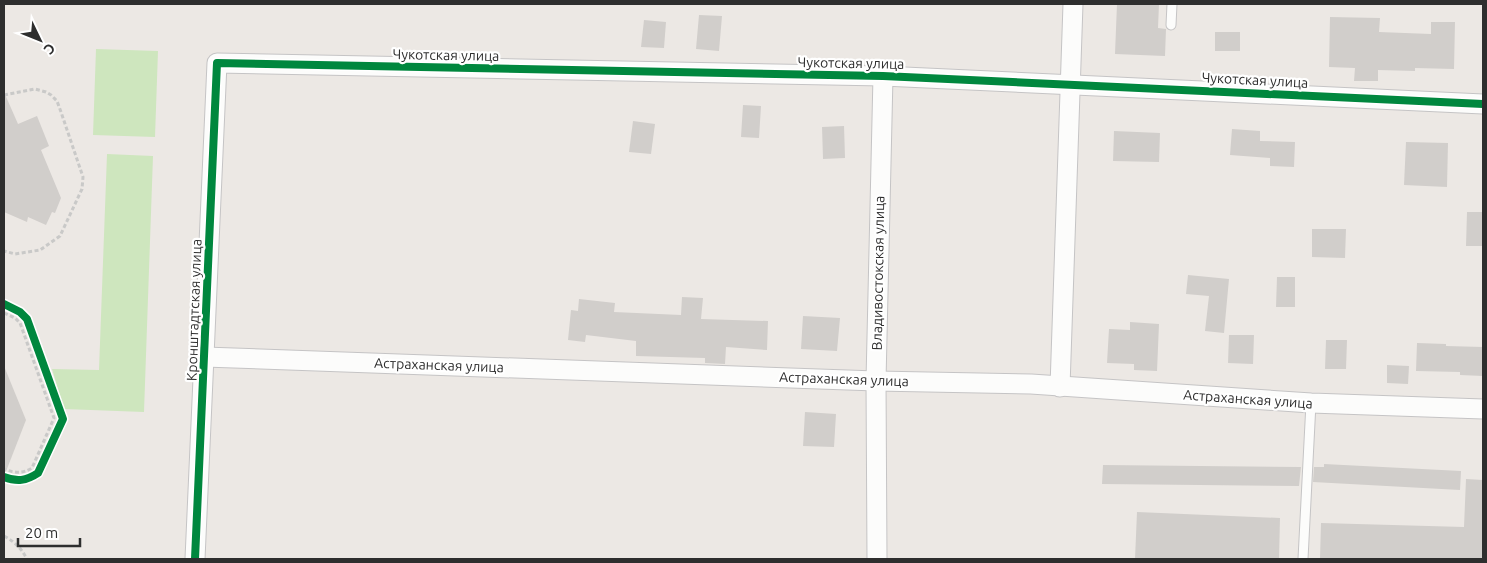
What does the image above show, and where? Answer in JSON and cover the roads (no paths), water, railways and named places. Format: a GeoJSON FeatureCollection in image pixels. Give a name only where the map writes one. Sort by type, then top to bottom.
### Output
{"type":"FeatureCollection","features":[{"type":"Feature","properties":{"kind":"street"},"geometry":{"type":"LineString","coordinates":[[1060,387],[1073,4]]}},
{"type":"Feature","properties":{"kind":"street","name":"Чукотская улица"},"geometry":{"type":"LineString","coordinates":[[217,63],[883,76],[1483,104]]}},
{"type":"Feature","properties":{"kind":"street","name":"Кронштадтская улица"},"geometry":{"type":"LineString","coordinates":[[196,559],[217,63]]}},
{"type":"Feature","properties":{"kind":"street","name":"Владивостокская улица"},"geometry":{"type":"LineString","coordinates":[[877,559],[876,381],[883,76]]}},
{"type":"Feature","properties":{"kind":"street","name":"Астраханская улица"},"geometry":{"type":"LineString","coordinates":[[204,357],[876,381],[1031,384],[1311,402],[1483,410]]}},
{"type":"Feature","properties":{"kind":"lane"},"geometry":{"type":"LineString","coordinates":[[1171,25],[1172,4]]}},
{"type":"Feature","properties":{"kind":"lane"},"geometry":{"type":"LineString","coordinates":[[1303,559],[1311,402]]}}]}
